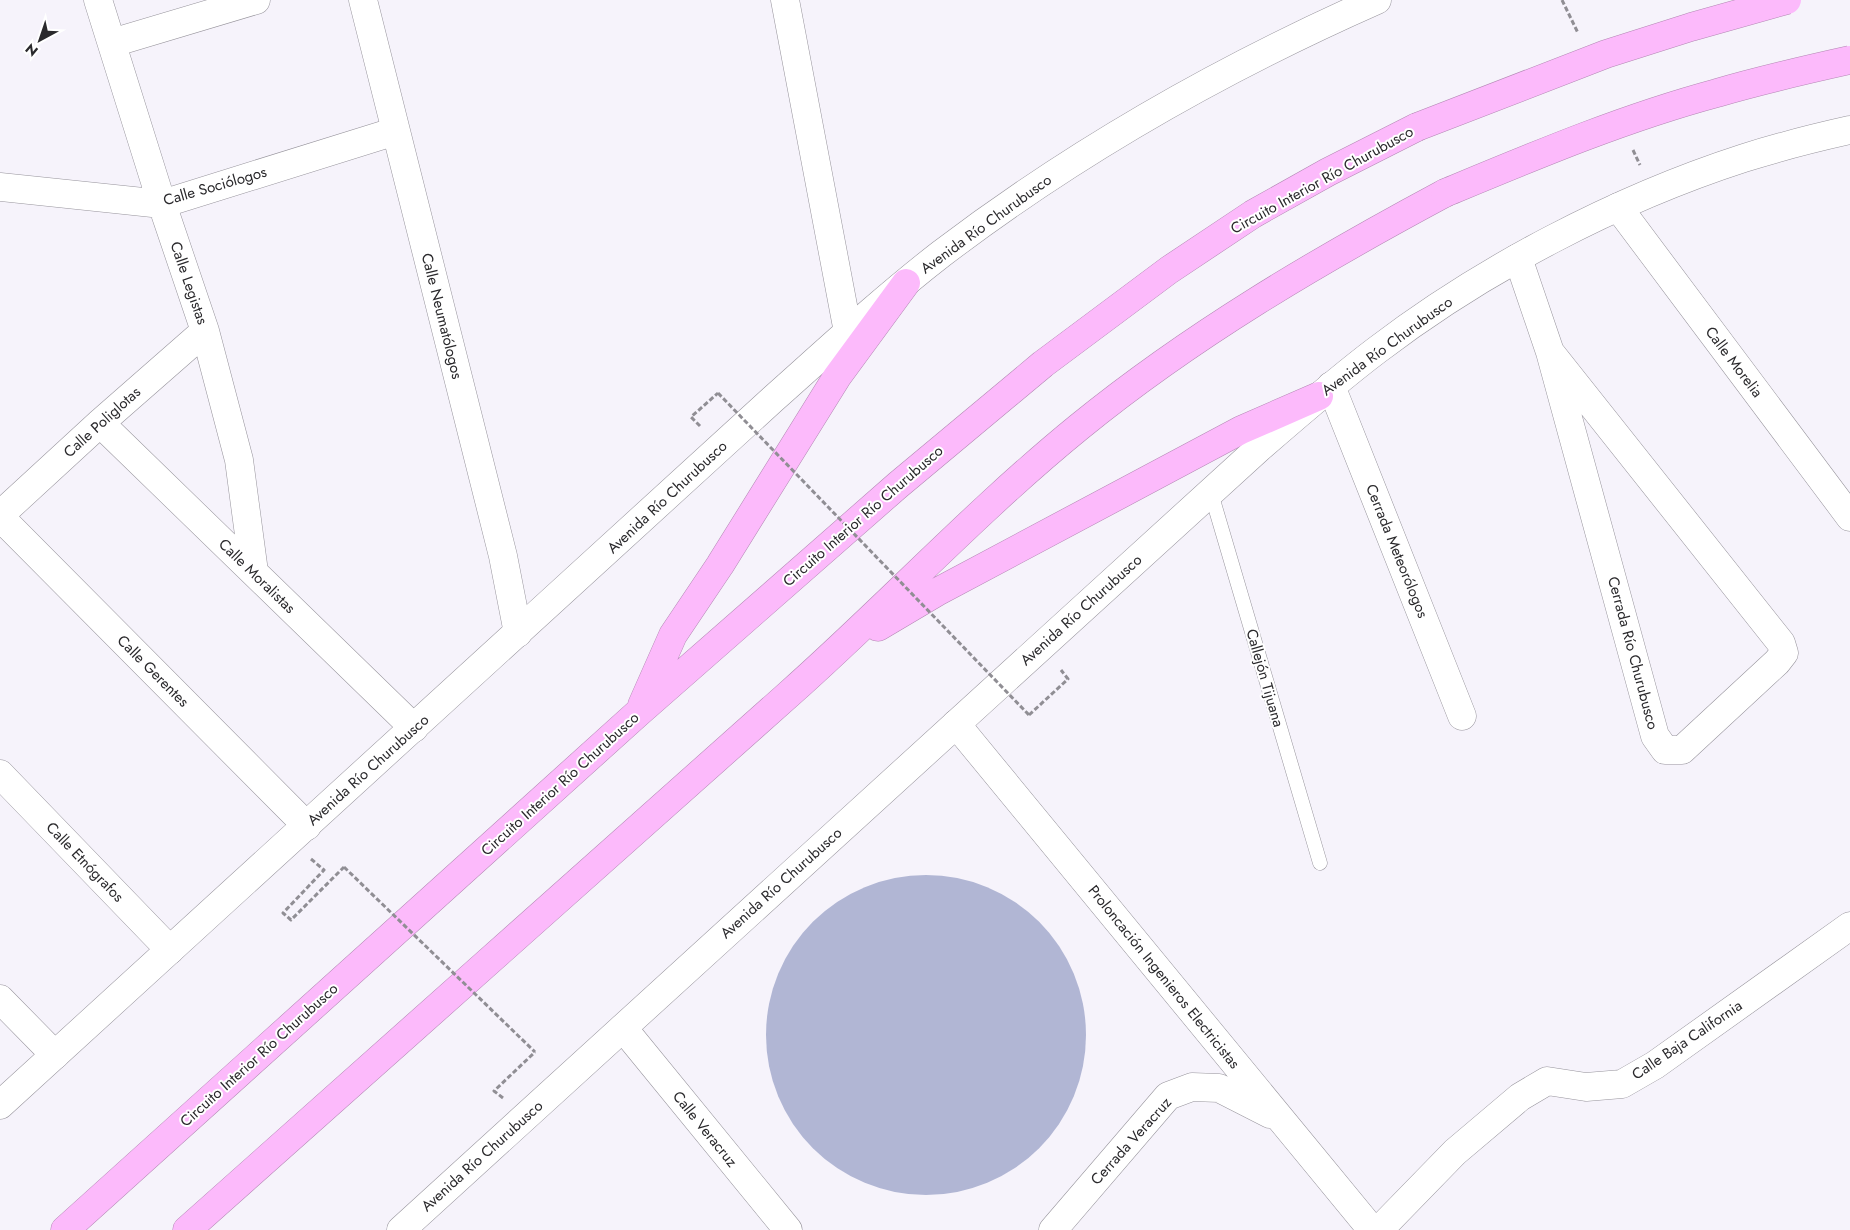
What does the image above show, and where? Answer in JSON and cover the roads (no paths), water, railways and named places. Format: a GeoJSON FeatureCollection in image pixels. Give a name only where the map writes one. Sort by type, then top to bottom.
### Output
{"type":"FeatureCollection","features":[{"type":"Feature","properties":{"kind":"highway","name":"Circuito Interior Río Churubusco"},"geometry":{"type":"LineString","coordinates":[[66,1230],[638,713],[898,485],[1043,364],[1169,270],[1253,214],[1328,172],[1417,127],[1606,54],[1691,27],[1787,0]]}},
{"type":"Feature","properties":{"kind":"highway"},"geometry":{"type":"LineString","coordinates":[[187,1230],[834,654],[1023,473],[1082,424],[1156,369],[1245,307],[1358,240],[1446,192],[1643,116],[1716,93],[1850,60]]}},
{"type":"Feature","properties":{"kind":"highway"},"geometry":{"type":"LineString","coordinates":[[638,713],[673,635],[720,565],[837,377],[906,283]]}},
{"type":"Feature","properties":{"kind":"highway"},"geometry":{"type":"LineString","coordinates":[[834,654],[946,587],[1241,430],[1325,391]]}},
{"type":"Feature","properties":{"kind":"street","name":"Calle Legistas"},"geometry":{"type":"LineString","coordinates":[[98,0],[162,204],[206,330],[239,460],[254,572]]}},
{"type":"Feature","properties":{"kind":"street"},"geometry":{"type":"LineString","coordinates":[[112,43],[256,0]]}},
{"type":"Feature","properties":{"kind":"street","name":"Calle Neumatólogos"},"geometry":{"type":"LineString","coordinates":[[363,0],[503,556],[518,633]]}},
{"type":"Feature","properties":{"kind":"street"},"geometry":{"type":"LineString","coordinates":[[785,0],[848,332]]}},
{"type":"Feature","properties":{"kind":"street","name":"Avenida Río Churubusco"},"geometry":{"type":"LineString","coordinates":[[0,1105],[848,332],[906,283],[985,222],[1091,150],[1166,106],[1296,37],[1377,0]]}},
{"type":"Feature","properties":{"kind":"street","name":"Avenida Río Churubusco"},"geometry":{"type":"LineString","coordinates":[[401,1230],[1210,492],[1325,391],[1378,349],[1416,322],[1518,258],[1618,207],[1699,174],[1743,159],[1850,130]]}},
{"type":"Feature","properties":{"kind":"street","name":"Calle Sociólogos"},"geometry":{"type":"LineString","coordinates":[[0,187],[162,204],[396,131]]}},
{"type":"Feature","properties":{"kind":"street","name":"Calle Morelia"},"geometry":{"type":"LineString","coordinates":[[1618,207],[1850,517]]}},
{"type":"Feature","properties":{"kind":"street","name":"Cerrada Río Churubusco"},"geometry":{"type":"LineString","coordinates":[[1518,258],[1550,352],[1655,736],[1665,750],[1682,750],[1778,662],[1784,653],[1781,643],[1550,352]]}},
{"type":"Feature","properties":{"kind":"street","name":"Calle Poliglotas"},"geometry":{"type":"LineString","coordinates":[[0,516],[100,423],[206,330]]}},
{"type":"Feature","properties":{"kind":"street","name":"Cerrada Meteorólogos"},"geometry":{"type":"LineString","coordinates":[[1325,391],[1462,716]]}},
{"type":"Feature","properties":{"kind":"street","name":"Calle Moralistas"},"geometry":{"type":"LineString","coordinates":[[100,423],[414,728]]}},
{"type":"Feature","properties":{"kind":"street","name":"Calle Gerentes"},"geometry":{"type":"LineString","coordinates":[[0,516],[299,833]]}},
{"type":"Feature","properties":{"kind":"street","name":"Proloncación Ingenieros Electricistas"},"geometry":{"type":"LineString","coordinates":[[956,724],[1372,1230]]}},
{"type":"Feature","properties":{"kind":"street","name":"Calle Etnógrafos"},"geometry":{"type":"LineString","coordinates":[[0,774],[170,950]]}},
{"type":"Feature","properties":{"kind":"street","name":"Calle Baja California"},"geometry":{"type":"LineString","coordinates":[[1379,1230],[1455,1152],[1520,1097],[1547,1082],[1586,1087],[1622,1084],[1655,1065],[1850,926]]}},
{"type":"Feature","properties":{"kind":"street"},"geometry":{"type":"LineString","coordinates":[[0,999],[55,1055]]}},
{"type":"Feature","properties":{"kind":"street","name":"Calle Veracruz"},"geometry":{"type":"LineString","coordinates":[[622,1028],[788,1230]]}},
{"type":"Feature","properties":{"kind":"street","name":"Cerrada Veracruz"},"geometry":{"type":"LineString","coordinates":[[1053,1230],[1168,1096],[1192,1087],[1219,1088],[1279,1119]]}},
{"type":"Feature","properties":{"kind":"lane","name":"Callejón Tijuana"},"geometry":{"type":"LineString","coordinates":[[1210,492],[1320,863]]}}]}
